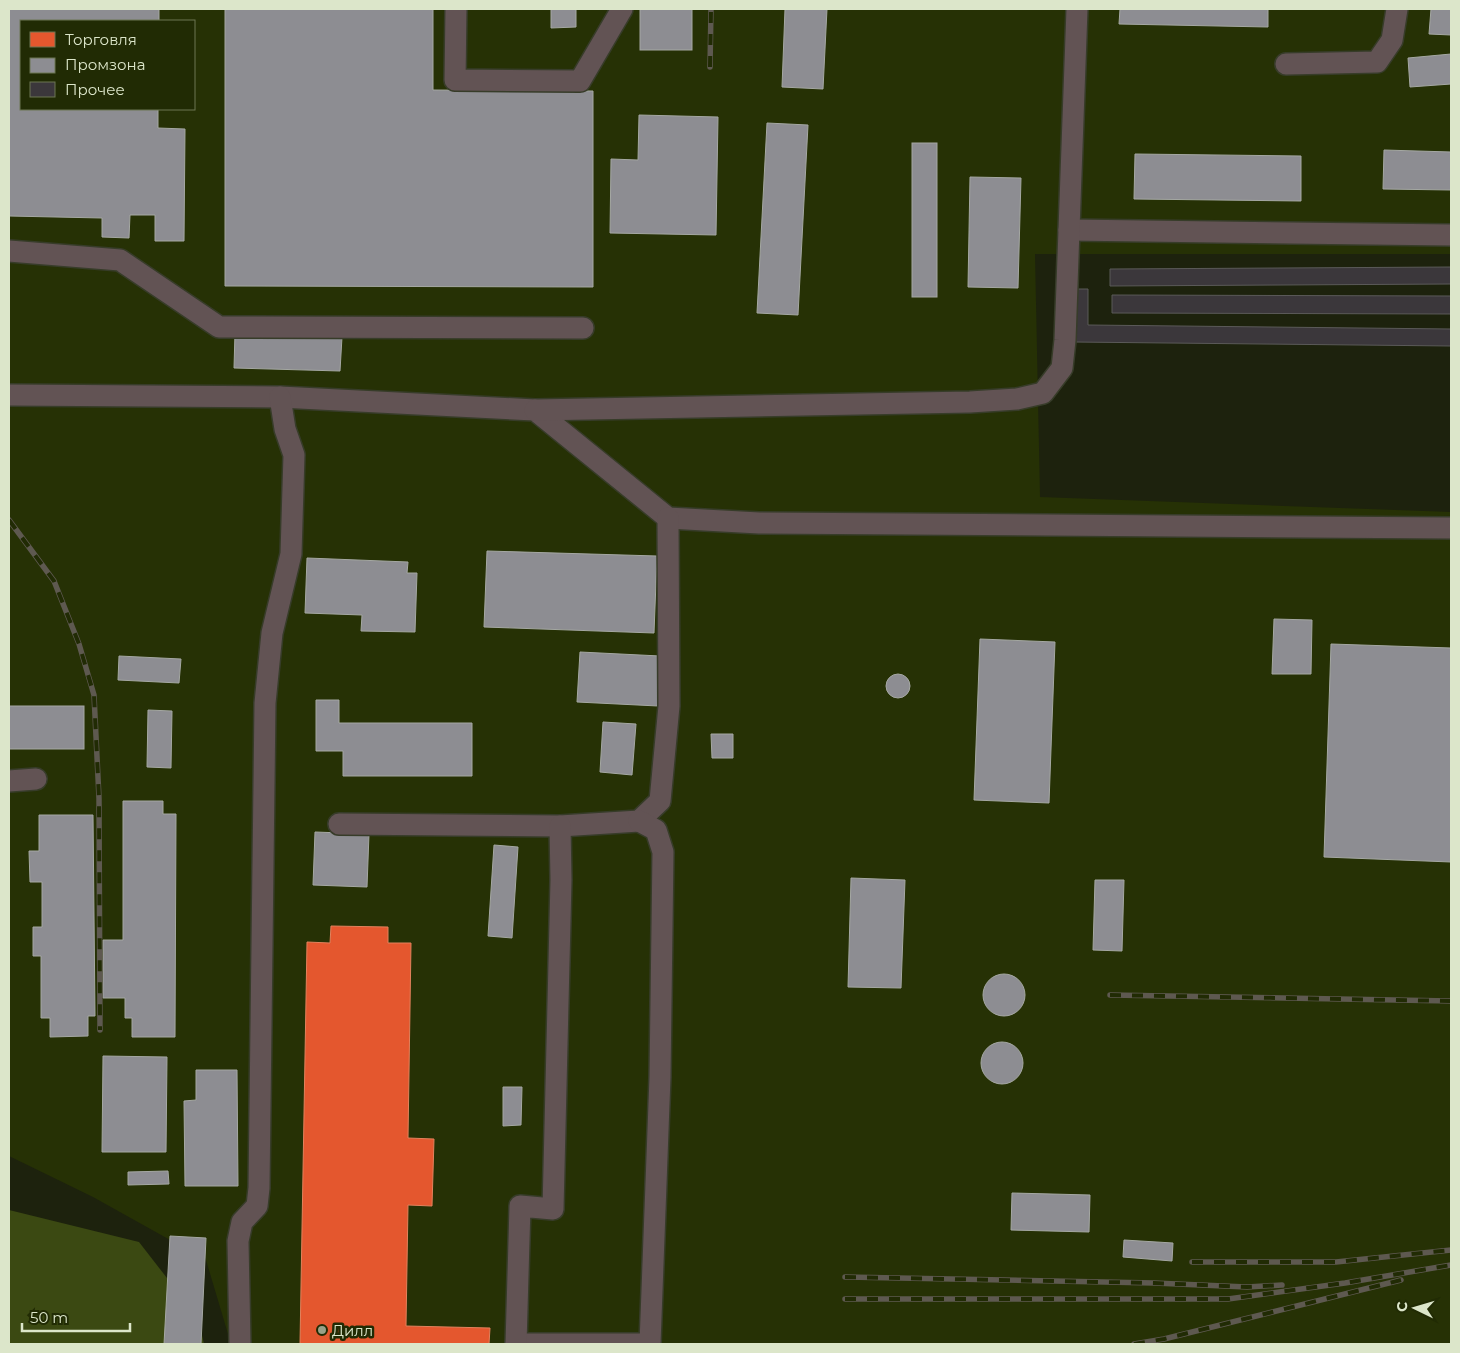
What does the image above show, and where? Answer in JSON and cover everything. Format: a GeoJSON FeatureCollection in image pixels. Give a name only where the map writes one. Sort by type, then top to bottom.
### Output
{"type":"FeatureCollection","features":[{"type":"Feature","properties":{"kind":"street"},"geometry":{"type":"LineString","coordinates":[[456,9],[455,80],[571,81],[580,81],[622,9]]}},
{"type":"Feature","properties":{"kind":"street"},"geometry":{"type":"LineString","coordinates":[[9,395],[280,397],[535,410],[970,402],[1017,398],[1042,393],[1062,368],[1077,9]]}},
{"type":"Feature","properties":{"kind":"street"},"geometry":{"type":"LineString","coordinates":[[1286,64],[1377,62],[1392,40],[1397,9]]}},
{"type":"Feature","properties":{"kind":"street"},"geometry":{"type":"LineString","coordinates":[[1069,230],[1451,235]]}},
{"type":"Feature","properties":{"kind":"street"},"geometry":{"type":"LineString","coordinates":[[9,251],[120,260],[219,327],[583,328]]}},
{"type":"Feature","properties":{"kind":"street"},"geometry":{"type":"LineString","coordinates":[[240,1344],[238,1242],[242,1222],[257,1206],[259,1188],[265,704],[272,633],[291,554],[294,455],[285,429],[280,397]]}},
{"type":"Feature","properties":{"kind":"street"},"geometry":{"type":"LineString","coordinates":[[535,410],[668,518],[759,523],[1451,528]]}},
{"type":"Feature","properties":{"kind":"street"},"geometry":{"type":"LineString","coordinates":[[639,822],[660,801],[668,725],[668,518]]}},
{"type":"Feature","properties":{"kind":"street"},"geometry":{"type":"LineString","coordinates":[[9,781],[36,779]]}},
{"type":"Feature","properties":{"kind":"street"},"geometry":{"type":"LineString","coordinates":[[339,824],[560,826],[639,822],[656,830],[663,852],[660,1077],[650,1344],[516,1344],[520,1206],[553,1209],[561,880],[560,826]]}},
{"type":"Feature","properties":{"kind":"shaded area"},"geometry":{"type":"Polygon","coordinates":[[[9,9],[1451,9],[1451,254],[1035,254],[1040,497],[1451,512],[1451,1344],[231,1344],[206,1260],[93,1197],[9,1156],[9,9]]]}},
{"type":"Feature","properties":{"kind":"shaded area"},"geometry":{"type":"Polygon","coordinates":[[[9,1210],[139,1242],[198,1318],[204,1344],[9,1344],[9,1210]]]}},
{"type":"Feature","properties":{"kind":"building: Торговля"},"geometry":{"type":"Polygon","coordinates":[[[331,926],[388,927],[388,943],[411,943],[408,1138],[434,1139],[432,1206],[408,1205],[406,1326],[490,1328],[489,1344],[300,1344],[307,942],[330,943],[331,926]]]}},
{"type":"Feature","properties":{"kind":"building: Промзона"},"geometry":{"type":"Polygon","coordinates":[[[9,9],[159,9],[159,20],[20,20],[20,110],[158,110],[158,128],[185,129],[184,241],[155,241],[155,215],[130,215],[129,238],[102,237],[102,218],[9,216],[9,9]]]}},
{"type":"Feature","properties":{"kind":"building: Промзона"},"geometry":{"type":"Polygon","coordinates":[[[225,9],[433,9],[433,90],[593,91],[593,287],[225,286],[225,9]]]}},
{"type":"Feature","properties":{"kind":"building: Промзона"},"geometry":{"type":"Polygon","coordinates":[[[551,9],[576,9],[576,27],[551,28],[551,9]]]}},
{"type":"Feature","properties":{"kind":"building: Промзона"},"geometry":{"type":"Polygon","coordinates":[[[640,9],[692,9],[692,50],[640,50],[640,9]]]}},
{"type":"Feature","properties":{"kind":"building: Промзона"},"geometry":{"type":"Polygon","coordinates":[[[785,9],[827,9],[823,89],[782,87],[785,9]]]}},
{"type":"Feature","properties":{"kind":"building: Промзона"},"geometry":{"type":"Polygon","coordinates":[[[1120,9],[1268,9],[1268,27],[1119,24],[1120,9]]]}},
{"type":"Feature","properties":{"kind":"building: Промзона"},"geometry":{"type":"Polygon","coordinates":[[[1431,9],[1451,9],[1451,35],[1429,34],[1431,9]]]}},
{"type":"Feature","properties":{"kind":"building: Промзона"},"geometry":{"type":"Polygon","coordinates":[[[1451,54],[1451,84],[1410,87],[1408,58],[1451,54]]]}},
{"type":"Feature","properties":{"kind":"building: Промзона"},"geometry":{"type":"Polygon","coordinates":[[[639,115],[718,117],[716,235],[610,233],[611,159],[638,160],[639,115]]]}},
{"type":"Feature","properties":{"kind":"building: Промзона"},"geometry":{"type":"Polygon","coordinates":[[[767,123],[808,125],[798,315],[757,313],[767,123]]]}},
{"type":"Feature","properties":{"kind":"building: Промзона"},"geometry":{"type":"Polygon","coordinates":[[[912,143],[937,143],[937,297],[912,297],[912,143]]]}},
{"type":"Feature","properties":{"kind":"building: Промзона"},"geometry":{"type":"Polygon","coordinates":[[[1384,150],[1451,152],[1451,190],[1383,189],[1384,150]]]}},
{"type":"Feature","properties":{"kind":"building: Промзона"},"geometry":{"type":"Polygon","coordinates":[[[1135,154],[1301,156],[1301,201],[1134,199],[1135,154]]]}},
{"type":"Feature","properties":{"kind":"building: Промзона"},"geometry":{"type":"Polygon","coordinates":[[[970,177],[1021,178],[1018,288],[968,287],[970,177]]]}},
{"type":"Feature","properties":{"kind":"building: Промзона"},"geometry":{"type":"Polygon","coordinates":[[[235,333],[342,337],[340,371],[234,368],[235,333]]]}},
{"type":"Feature","properties":{"kind":"building: Промзона"},"geometry":{"type":"Polygon","coordinates":[[[487,551],[657,556],[654,633],[484,627],[487,551]]]}},
{"type":"Feature","properties":{"kind":"building: Промзона"},"geometry":{"type":"Polygon","coordinates":[[[307,558],[408,562],[407,573],[417,573],[415,632],[361,631],[362,615],[305,613],[307,558]]]}},
{"type":"Feature","properties":{"kind":"building: Промзона"},"geometry":{"type":"Polygon","coordinates":[[[1274,619],[1312,620],[1311,674],[1272,674],[1274,619]]]}},
{"type":"Feature","properties":{"kind":"building: Промзона"},"geometry":{"type":"Polygon","coordinates":[[[980,639],[1055,642],[1049,803],[974,800],[980,639]]]}},
{"type":"Feature","properties":{"kind":"building: Промзона"},"geometry":{"type":"Polygon","coordinates":[[[1331,644],[1451,648],[1451,862],[1324,857],[1331,644]]]}},
{"type":"Feature","properties":{"kind":"building: Промзона"},"geometry":{"type":"Polygon","coordinates":[[[580,652],[660,656],[658,706],[577,702],[580,652]]]}},
{"type":"Feature","properties":{"kind":"building: Промзона"},"geometry":{"type":"Polygon","coordinates":[[[119,656],[181,659],[179,683],[118,680],[119,656]]]}},
{"type":"Feature","properties":{"kind":"building: Промзона"},"geometry":{"type":"Polygon","coordinates":[[[898,674],[903,675],[909,681],[909,691],[903,697],[898,698],[893,697],[887,691],[886,686],[887,681],[893,675],[898,674]]]}},
{"type":"Feature","properties":{"kind":"building: Промзона"},"geometry":{"type":"Polygon","coordinates":[[[316,700],[339,700],[339,723],[472,723],[472,776],[343,776],[343,751],[316,751],[316,700]]]}},
{"type":"Feature","properties":{"kind":"building: Промзона"},"geometry":{"type":"Polygon","coordinates":[[[9,706],[84,706],[84,749],[9,749],[9,706]]]}},
{"type":"Feature","properties":{"kind":"building: Промзона"},"geometry":{"type":"Polygon","coordinates":[[[148,710],[172,711],[171,768],[147,767],[148,710]]]}},
{"type":"Feature","properties":{"kind":"building: Промзона"},"geometry":{"type":"Polygon","coordinates":[[[603,722],[636,724],[632,775],[600,772],[603,722]]]}},
{"type":"Feature","properties":{"kind":"building: Промзона"},"geometry":{"type":"Polygon","coordinates":[[[711,734],[733,734],[733,758],[712,758],[711,734]]]}},
{"type":"Feature","properties":{"kind":"building: Промзона"},"geometry":{"type":"Polygon","coordinates":[[[123,801],[163,801],[163,814],[176,814],[175,1037],[132,1037],[132,1018],[125,1018],[125,998],[103,998],[103,940],[123,940],[123,801]]]}},
{"type":"Feature","properties":{"kind":"building: Промзона"},"geometry":{"type":"Polygon","coordinates":[[[39,815],[93,815],[95,1016],[88,1016],[88,1036],[50,1037],[50,1018],[41,1018],[41,956],[33,956],[33,927],[42,927],[42,882],[30,882],[29,851],[39,851],[39,815]]]}},
{"type":"Feature","properties":{"kind":"building: Промзона"},"geometry":{"type":"Polygon","coordinates":[[[315,832],[369,834],[367,887],[313,885],[315,832]]]}},
{"type":"Feature","properties":{"kind":"building: Промзона"},"geometry":{"type":"Polygon","coordinates":[[[494,845],[518,847],[512,938],[488,936],[494,845]]]}},
{"type":"Feature","properties":{"kind":"building: Промзона"},"geometry":{"type":"Polygon","coordinates":[[[851,878],[905,880],[901,988],[848,987],[851,878]]]}},
{"type":"Feature","properties":{"kind":"building: Промзона"},"geometry":{"type":"Polygon","coordinates":[[[1095,880],[1124,880],[1122,951],[1093,950],[1095,880]]]}},
{"type":"Feature","properties":{"kind":"building: Промзона"},"geometry":{"type":"Polygon","coordinates":[[[1004,974],[1019,980],[1025,995],[1019,1010],[1004,1016],[989,1010],[983,995],[989,980],[1004,974]]]}},
{"type":"Feature","properties":{"kind":"building: Промзона"},"geometry":{"type":"Polygon","coordinates":[[[1002,1042],[1017,1048],[1023,1063],[1017,1078],[1002,1084],[987,1078],[981,1063],[987,1048],[1002,1042]]]}},
{"type":"Feature","properties":{"kind":"building: Промзона"},"geometry":{"type":"Polygon","coordinates":[[[103,1056],[167,1057],[166,1152],[102,1152],[103,1056]]]}},
{"type":"Feature","properties":{"kind":"building: Промзона"},"geometry":{"type":"Polygon","coordinates":[[[196,1070],[237,1070],[238,1186],[185,1186],[184,1101],[196,1100],[196,1070]]]}},
{"type":"Feature","properties":{"kind":"building: Промзона"},"geometry":{"type":"Polygon","coordinates":[[[503,1087],[522,1087],[521,1125],[503,1126],[503,1087]]]}},
{"type":"Feature","properties":{"kind":"building: Промзона"},"geometry":{"type":"Polygon","coordinates":[[[168,1171],[169,1184],[128,1185],[128,1172],[168,1171]]]}},
{"type":"Feature","properties":{"kind":"building: Промзона"},"geometry":{"type":"Polygon","coordinates":[[[1012,1193],[1090,1195],[1089,1232],[1011,1230],[1012,1193]]]}},
{"type":"Feature","properties":{"kind":"building: Промзона"},"geometry":{"type":"Polygon","coordinates":[[[170,1236],[206,1238],[201,1344],[164,1344],[170,1236]]]}},
{"type":"Feature","properties":{"kind":"building: Промзона"},"geometry":{"type":"Polygon","coordinates":[[[1124,1240],[1173,1243],[1172,1261],[1123,1257],[1124,1240]]]}},
{"type":"Feature","properties":{"kind":"building: Прочее"},"geometry":{"type":"Polygon","coordinates":[[[1451,267],[1451,284],[1110,286],[1110,269],[1451,267]]]}},
{"type":"Feature","properties":{"kind":"building: Прочее"},"geometry":{"type":"Polygon","coordinates":[[[1073,289],[1088,289],[1088,325],[1451,329],[1451,346],[1073,342],[1073,289]]]}},
{"type":"Feature","properties":{"kind":"building: Прочее"},"geometry":{"type":"Polygon","coordinates":[[[1112,295],[1451,296],[1451,314],[1112,313],[1112,295]]]}},
{"type":"Feature","properties":{"kind":"railway"},"geometry":{"type":"LineString","coordinates":[[710,67],[711,9]]}},
{"type":"Feature","properties":{"kind":"railway"},"geometry":{"type":"LineString","coordinates":[[9,520],[54,581],[79,644],[94,695],[99,798],[100,1030]]}},
{"type":"Feature","properties":{"kind":"railway"},"geometry":{"type":"LineString","coordinates":[[1110,995],[1451,1001]]}},
{"type":"Feature","properties":{"kind":"railway"},"geometry":{"type":"LineString","coordinates":[[1192,1262],[1336,1262],[1451,1250]]}},
{"type":"Feature","properties":{"kind":"railway"},"geometry":{"type":"LineString","coordinates":[[845,1299],[1228,1299],[1345,1283],[1451,1265]]}},
{"type":"Feature","properties":{"kind":"railway"},"geometry":{"type":"LineString","coordinates":[[845,1277],[1154,1283],[1247,1287],[1282,1285]]}},
{"type":"Feature","properties":{"kind":"railway"},"geometry":{"type":"LineString","coordinates":[[1134,1344],[1164,1339],[1401,1280]]}},
{"type":"Feature","properties":{"kind":"place","name":"Дилл"},"geometry":{"type":"Point","coordinates":[322,1330]}}]}
